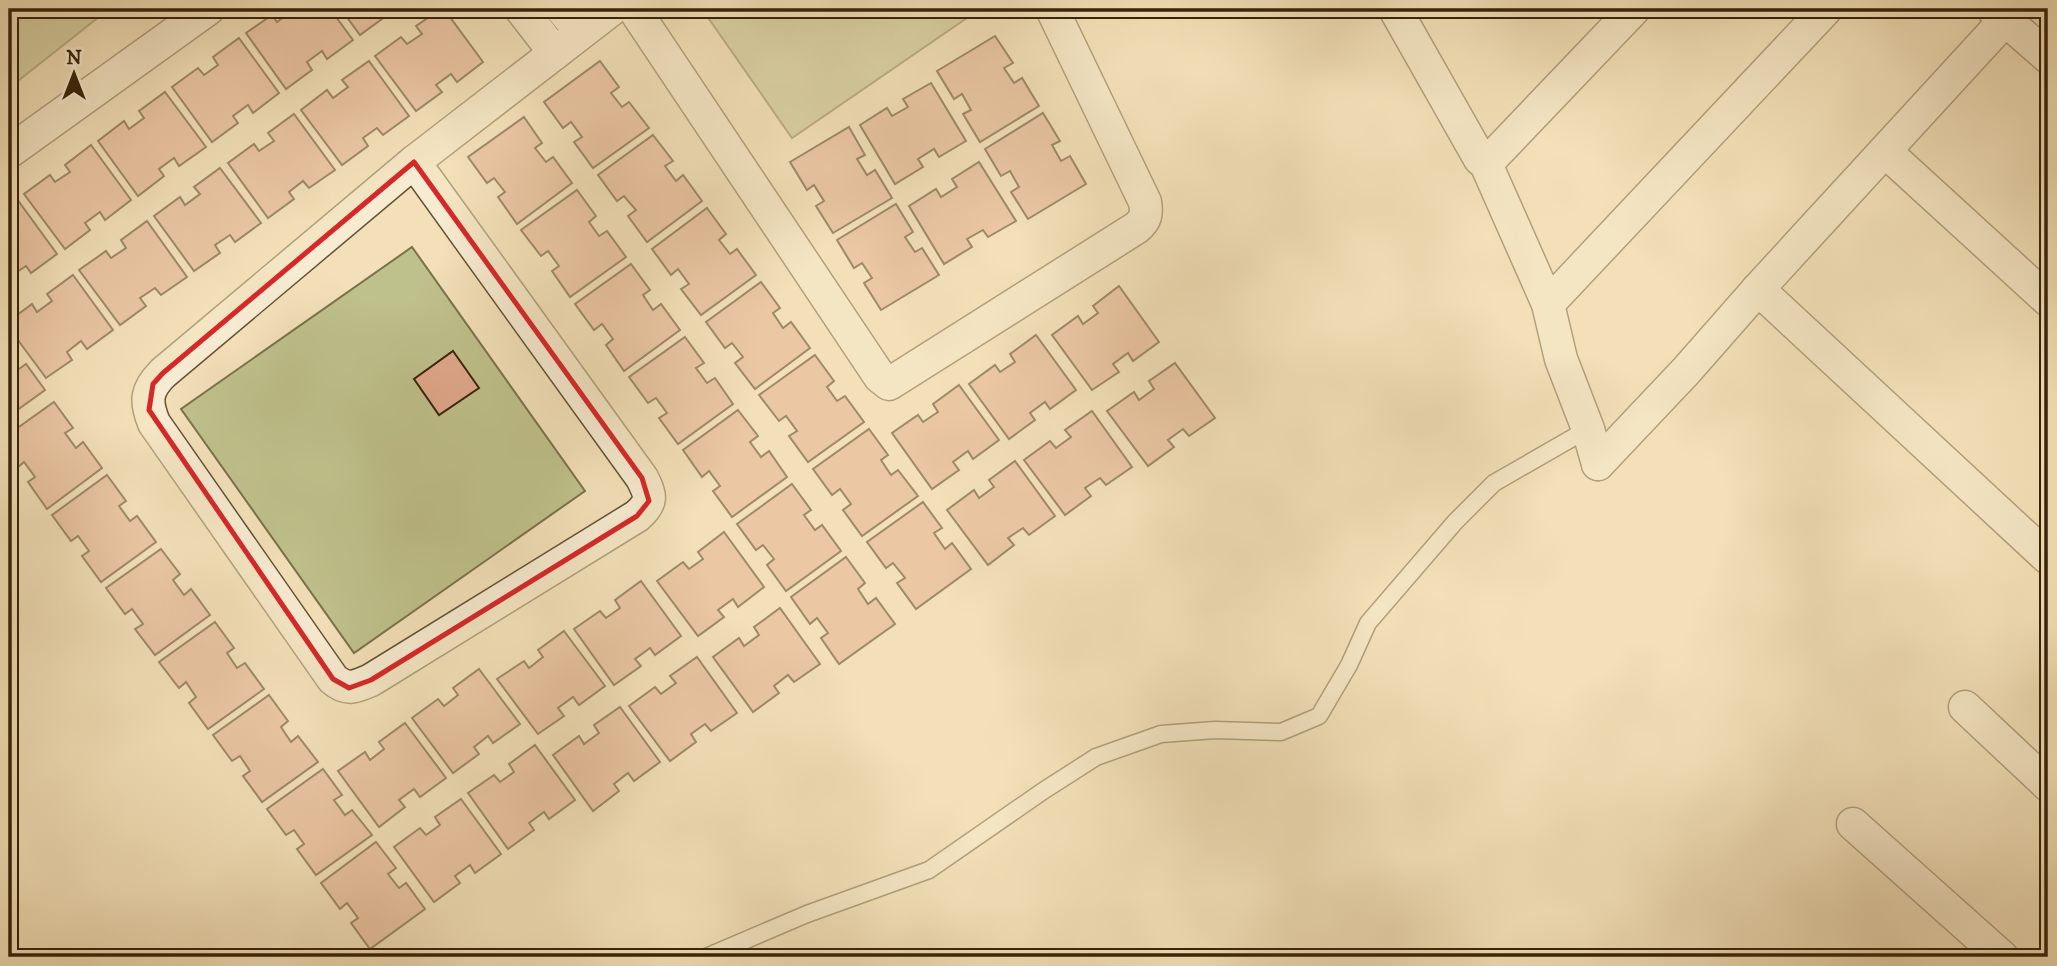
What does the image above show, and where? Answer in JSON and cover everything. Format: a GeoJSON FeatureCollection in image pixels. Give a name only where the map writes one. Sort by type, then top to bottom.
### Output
{"type":"FeatureCollection","features":[{"type":"Feature","properties":{"kind":"street"},"geometry":{"type":"LineString","coordinates":[[9,152],[208,9]]}},
{"type":"Feature","properties":{"kind":"street"},"geometry":{"type":"LineString","coordinates":[[521,9],[555,53]]}},
{"type":"Feature","properties":{"kind":"street"},"geometry":{"type":"LineString","coordinates":[[414,162],[642,478],[649,501],[637,516],[371,680],[349,688],[333,679],[154,424],[148,397],[153,383],[414,162],[555,53],[571,20],[612,9]]}},
{"type":"Feature","properties":{"kind":"street"},"geometry":{"type":"LineString","coordinates":[[635,9],[880,377],[889,383],[1136,228],[1146,218],[1145,202],[1052,9]]}},
{"type":"Feature","properties":{"kind":"street"},"geometry":{"type":"LineString","coordinates":[[1486,164],[1634,9]]}},
{"type":"Feature","properties":{"kind":"street"},"geometry":{"type":"LineString","coordinates":[[1548,304],[1826,9]]}},
{"type":"Feature","properties":{"kind":"street"},"geometry":{"type":"LineString","coordinates":[[1399,10],[1480,159],[1486,164],[1548,304],[1561,359],[1588,429],[1598,464],[1885,151],[1999,15],[2048,57]]}},
{"type":"Feature","properties":{"kind":"street"},"geometry":{"type":"LineString","coordinates":[[1885,151],[2048,300]]}},
{"type":"Feature","properties":{"kind":"street"},"geometry":{"type":"LineString","coordinates":[[1758,289],[2048,558]]}},
{"type":"Feature","properties":{"kind":"street"},"geometry":{"type":"LineString","coordinates":[[1965,707],[2048,785]]}},
{"type":"Feature","properties":{"kind":"street"},"geometry":{"type":"LineString","coordinates":[[1853,824],[2002,957]]}},
{"type":"Feature","properties":{"kind":"lane"},"geometry":{"type":"LineString","coordinates":[[706,957],[807,914],[929,870],[1096,757],[1161,734],[1215,730],[1281,732],[1319,716],[1349,665],[1368,623],[1455,522],[1494,483],[1588,429]]}},
{"type":"Feature","properties":{"kind":"highlighted area"},"geometry":{"type":"Polygon","coordinates":[[[414,162],[642,478],[649,501],[637,516],[371,680],[349,688],[333,679],[149,410],[153,384],[163,373],[414,162]]]}},
{"type":"Feature","properties":{"kind":"green space"},"geometry":{"type":"Polygon","coordinates":[[[9,9],[109,9],[9,88],[9,9]]]}},
{"type":"Feature","properties":{"kind":"green space"},"geometry":{"type":"Polygon","coordinates":[[[702,9],[980,9],[792,138],[702,9]]]}},
{"type":"Feature","properties":{"kind":"green space"},"geometry":{"type":"Polygon","coordinates":[[[412,247],[585,491],[354,653],[181,409],[412,247]]]}},
{"type":"Feature","properties":{"kind":"building"},"geometry":{"type":"Polygon","coordinates":[[[290,9],[330,9],[353,40],[327,59],[322,51],[307,62],[312,70],[286,89],[246,33],[272,15],[277,22],[292,11],[290,9]]]}},
{"type":"Feature","properties":{"kind":"building"},"geometry":{"type":"Polygon","coordinates":[[[341,9],[381,9],[386,16],[360,35],[341,9]]]}},
{"type":"Feature","properties":{"kind":"building"},"geometry":{"type":"Polygon","coordinates":[[[444,9],[483,62],[457,82],[451,74],[436,85],[442,92],[416,111],[375,56],[401,37],[407,44],[422,34],[416,26],[444,9]]]}},
{"type":"Feature","properties":{"kind":"building"},"geometry":{"type":"Polygon","coordinates":[[[995,36],[1013,63],[1004,68],[1014,83],[1022,78],[1039,106],[980,142],[963,114],[971,110],[962,94],[954,99],[937,71],[995,36]]]}},
{"type":"Feature","properties":{"kind":"building"},"geometry":{"type":"Polygon","coordinates":[[[239,38],[279,93],[253,113],[248,105],[233,116],[238,123],[212,142],[172,87],[198,68],[204,75],[218,65],[213,57],[239,38]]]}},
{"type":"Feature","properties":{"kind":"building"},"geometry":{"type":"Polygon","coordinates":[[[369,61],[409,116],[383,135],[377,128],[363,138],[368,146],[342,165],[301,110],[327,90],[333,98],[348,87],[342,80],[369,61]]]}},
{"type":"Feature","properties":{"kind":"building"},"geometry":{"type":"Polygon","coordinates":[[[600,61],[619,87],[611,93],[622,107],[629,102],[649,128],[593,168],[574,142],[582,137],[571,122],[563,128],[544,102],[600,61]]]}},
{"type":"Feature","properties":{"kind":"building"},"geometry":{"type":"Polygon","coordinates":[[[931,83],[966,141],[939,157],[934,149],[918,159],[923,167],[895,184],[860,125],[887,108],[892,116],[908,107],[903,99],[931,83]]]}},
{"type":"Feature","properties":{"kind":"building"},"geometry":{"type":"Polygon","coordinates":[[[165,92],[206,147],[179,166],[174,158],[159,169],[164,176],[138,196],[98,141],[124,121],[129,129],[144,118],[139,111],[165,92]]]}},
{"type":"Feature","properties":{"kind":"building"},"geometry":{"type":"Polygon","coordinates":[[[1043,113],[1060,141],[1052,145],[1061,161],[1070,156],[1086,184],[1028,219],[1011,192],[1019,187],[1010,171],[1001,176],[985,149],[1043,113]]]}},
{"type":"Feature","properties":{"kind":"building"},"geometry":{"type":"Polygon","coordinates":[[[294,114],[335,170],[309,188],[303,181],[289,192],[294,199],[268,218],[228,163],[254,144],[259,151],[274,141],[268,133],[294,114]]]}},
{"type":"Feature","properties":{"kind":"building"},"geometry":{"type":"Polygon","coordinates":[[[524,117],[542,143],[535,148],[546,162],[553,157],[572,183],[517,224],[498,197],[505,192],[494,178],[487,183],[468,157],[524,117]]]}},
{"type":"Feature","properties":{"kind":"building"},"geometry":{"type":"Polygon","coordinates":[[[849,127],[865,155],[857,159],[867,175],[875,170],[892,198],[833,233],[816,206],[824,201],[814,185],[807,190],[790,162],[849,127]]]}},
{"type":"Feature","properties":{"kind":"building"},"geometry":{"type":"Polygon","coordinates":[[[653,135],[673,161],[665,166],[676,181],[683,175],[702,201],[647,242],[628,216],[636,210],[624,196],[617,201],[598,175],[653,135]]]}},
{"type":"Feature","properties":{"kind":"building"},"geometry":{"type":"Polygon","coordinates":[[[91,145],[131,200],[105,220],[100,212],[85,223],[90,230],[65,249],[24,194],[50,175],[55,182],[70,172],[65,165],[91,145]]]}},
{"type":"Feature","properties":{"kind":"building"},"geometry":{"type":"Polygon","coordinates":[[[979,162],[1016,221],[988,237],[983,230],[967,239],[972,247],[944,264],[909,206],[936,189],[941,197],[957,187],[952,179],[979,162]]]}},
{"type":"Feature","properties":{"kind":"building"},"geometry":{"type":"Polygon","coordinates":[[[220,168],[261,223],[235,242],[230,235],[215,245],[220,253],[194,271],[154,216],[180,197],[185,205],[200,194],[194,187],[220,168]]]}},
{"type":"Feature","properties":{"kind":"building"},"geometry":{"type":"Polygon","coordinates":[[[577,190],[596,216],[589,222],[599,236],[607,231],[626,257],[570,297],[552,271],[559,266],[548,251],[541,256],[521,230],[577,190]]]}},
{"type":"Feature","properties":{"kind":"building"},"geometry":{"type":"Polygon","coordinates":[[[17,199],[57,254],[31,273],[26,266],[11,276],[17,283],[9,289],[9,205],[17,199]]]}},
{"type":"Feature","properties":{"kind":"building"},"geometry":{"type":"Polygon","coordinates":[[[896,204],[913,232],[905,237],[915,252],[922,248],[939,275],[881,310],[864,283],[872,278],[862,263],[854,268],[837,240],[896,204]]]}},
{"type":"Feature","properties":{"kind":"building"},"geometry":{"type":"Polygon","coordinates":[[[707,208],[726,234],[719,240],[730,254],[737,249],[756,275],[701,315],[681,289],[689,284],[678,269],[671,275],[652,249],[707,208]]]}},
{"type":"Feature","properties":{"kind":"building"},"geometry":{"type":"Polygon","coordinates":[[[147,221],[187,277],[161,295],[155,288],[140,298],[146,306],[120,325],[79,270],[106,251],[111,258],[126,248],[121,240],[147,221]]]}},
{"type":"Feature","properties":{"kind":"building"},"geometry":{"type":"Polygon","coordinates":[[[631,264],[650,290],[643,295],[653,310],[661,304],[680,330],[624,371],[606,345],[613,339],[602,324],[594,330],[575,304],[631,264]]]}},
{"type":"Feature","properties":{"kind":"building"},"geometry":{"type":"Polygon","coordinates":[[[73,275],[113,330],[87,349],[81,341],[67,352],[72,360],[46,378],[9,328],[9,321],[32,304],[37,312],[52,301],[47,294],[73,275]]]}},
{"type":"Feature","properties":{"kind":"building"},"geometry":{"type":"Polygon","coordinates":[[[761,282],[780,308],[773,313],[783,328],[791,322],[810,348],[755,389],[735,363],[743,357],[732,343],[725,348],[706,322],[761,282]]]}},
{"type":"Feature","properties":{"kind":"building"},"geometry":{"type":"Polygon","coordinates":[[[1119,286],[1159,342],[1133,361],[1128,353],[1113,364],[1119,372],[1092,390],[1052,335],[1078,316],[1083,324],[1098,313],[1093,306],[1119,286]]]}},
{"type":"Feature","properties":{"kind":"building"},"geometry":{"type":"Polygon","coordinates":[[[1036,335],[1076,390],[1050,409],[1045,402],[1030,413],[1035,420],[1009,439],[969,384],[995,365],[1000,372],[1015,362],[1010,354],[1036,335]]]}},
{"type":"Feature","properties":{"kind":"building"},"geometry":{"type":"Polygon","coordinates":[[[685,337],[704,363],[696,368],[707,383],[715,378],[733,404],[678,444],[659,418],[667,413],[656,398],[648,403],[629,377],[685,337]]]}},
{"type":"Feature","properties":{"kind":"building"},"geometry":{"type":"Polygon","coordinates":[[[453,351],[479,388],[439,415],[414,379],[453,351]]]}},
{"type":"Feature","properties":{"kind":"building"},"geometry":{"type":"Polygon","coordinates":[[[815,355],[834,381],[827,387],[837,401],[845,396],[864,422],[808,462],[789,436],[797,431],[786,416],[779,421],[759,395],[815,355]]]}},
{"type":"Feature","properties":{"kind":"building"},"geometry":{"type":"Polygon","coordinates":[[[9,356],[19,369],[26,364],[45,390],[9,416],[9,356]]]}},
{"type":"Feature","properties":{"kind":"building"},"geometry":{"type":"Polygon","coordinates":[[[1175,363],[1215,418],[1189,436],[1183,429],[1168,440],[1174,447],[1148,466],[1107,411],[1134,392],[1139,400],[1154,389],[1149,381],[1175,363]]]}},
{"type":"Feature","properties":{"kind":"building"},"geometry":{"type":"Polygon","coordinates":[[[959,385],[999,440],[973,459],[968,451],[953,462],[959,470],[932,489],[892,433],[918,415],[923,422],[938,412],[933,404],[959,385]]]}},
{"type":"Feature","properties":{"kind":"building"},"geometry":{"type":"Polygon","coordinates":[[[54,402],[73,428],[65,433],[76,448],[83,442],[102,468],[47,509],[28,482],[35,477],[24,462],[17,468],[9,456],[9,434],[54,402]]]}},
{"type":"Feature","properties":{"kind":"building"},"geometry":{"type":"Polygon","coordinates":[[[738,410],[758,436],[750,442],[761,457],[769,451],[787,477],[732,517],[713,491],[720,486],[709,471],[702,477],[683,450],[738,410]]]}},
{"type":"Feature","properties":{"kind":"building"},"geometry":{"type":"Polygon","coordinates":[[[1092,411],[1132,467],[1106,485],[1100,478],[1085,488],[1091,496],[1065,515],[1024,460],[1050,441],[1056,448],[1071,437],[1065,430],[1092,411]]]}},
{"type":"Feature","properties":{"kind":"building"},"geometry":{"type":"Polygon","coordinates":[[[869,429],[888,455],[881,460],[891,475],[898,470],[918,496],[862,536],[843,510],[851,504],[840,489],[832,495],[813,469],[869,429]]]}},
{"type":"Feature","properties":{"kind":"building"},"geometry":{"type":"Polygon","coordinates":[[[1015,461],[1055,516],[1029,535],[1023,528],[1008,538],[1014,545],[988,565],[947,510],[974,490],[979,498],[994,487],[989,480],[1015,461]]]}},
{"type":"Feature","properties":{"kind":"building"},"geometry":{"type":"Polygon","coordinates":[[[107,475],[126,501],[119,506],[130,521],[137,516],[156,542],[101,582],[82,556],[89,551],[78,536],[71,541],[52,515],[107,475]]]}},
{"type":"Feature","properties":{"kind":"building"},"geometry":{"type":"Polygon","coordinates":[[[792,484],[811,510],[804,515],[815,530],[822,525],[841,551],[786,591],[767,565],[774,559],[763,545],[756,550],[737,524],[792,484]]]}},
{"type":"Feature","properties":{"kind":"building"},"geometry":{"type":"Polygon","coordinates":[[[923,502],[942,528],[934,533],[945,549],[952,543],[971,569],[916,609],[897,583],[905,578],[893,563],[886,568],[867,542],[923,502]]]}},
{"type":"Feature","properties":{"kind":"building"},"geometry":{"type":"Polygon","coordinates":[[[724,532],[764,587],[738,607],[733,599],[718,610],[724,617],[698,636],[657,581],[683,562],[689,569],[703,559],[698,552],[724,532]]]}},
{"type":"Feature","properties":{"kind":"building"},"geometry":{"type":"Polygon","coordinates":[[[161,549],[180,574],[173,580],[184,595],[191,589],[210,615],[155,655],[135,629],[143,624],[132,609],[125,614],[106,588],[161,549]]]}},
{"type":"Feature","properties":{"kind":"building"},"geometry":{"type":"Polygon","coordinates":[[[846,557],[865,583],[858,589],[868,604],[876,598],[895,624],[839,664],[821,638],[828,633],[817,618],[810,624],[791,597],[846,557]]]}},
{"type":"Feature","properties":{"kind":"building"},"geometry":{"type":"Polygon","coordinates":[[[641,581],[681,636],[655,655],[650,648],[635,659],[641,666],[614,685],[574,629],[600,611],[606,618],[620,608],[615,600],[641,581]]]}},
{"type":"Feature","properties":{"kind":"building"},"geometry":{"type":"Polygon","coordinates":[[[780,608],[820,664],[794,682],[788,675],[774,686],[779,693],[753,712],[713,657],[739,638],[744,646],[759,635],[754,627],[780,608]]]}},
{"type":"Feature","properties":{"kind":"building"},"geometry":{"type":"Polygon","coordinates":[[[215,622],[234,648],[227,653],[237,668],[245,663],[264,689],[208,729],[189,703],[196,697],[186,682],[179,688],[159,662],[215,622]]]}},
{"type":"Feature","properties":{"kind":"building"},"geometry":{"type":"Polygon","coordinates":[[[564,631],[605,686],[579,705],[573,697],[558,708],[564,716],[538,734],[497,679],[524,661],[529,668],[543,657],[538,650],[564,631]]]}},
{"type":"Feature","properties":{"kind":"building"},"geometry":{"type":"Polygon","coordinates":[[[697,657],[737,713],[711,731],[705,724],[691,734],[696,742],[670,761],[629,706],[655,687],[661,694],[676,683],[670,676],[697,657]]]}},
{"type":"Feature","properties":{"kind":"building"},"geometry":{"type":"Polygon","coordinates":[[[479,669],[520,724],[493,743],[488,736],[474,747],[479,754],[453,773],[412,718],[438,699],[444,706],[458,695],[453,688],[479,669]]]}},
{"type":"Feature","properties":{"kind":"building"},"geometry":{"type":"Polygon","coordinates":[[[269,695],[288,721],[281,727],[291,742],[298,736],[318,762],[262,802],[243,776],[250,771],[240,756],[232,761],[213,735],[269,695]]]}},
{"type":"Feature","properties":{"kind":"building"},"geometry":{"type":"Polygon","coordinates":[[[620,707],[660,762],[634,781],[628,773],[614,784],[619,791],[593,811],[553,755],[579,736],[584,744],[599,733],[594,725],[620,707]]]}},
{"type":"Feature","properties":{"kind":"building"},"geometry":{"type":"Polygon","coordinates":[[[405,723],[446,778],[420,797],[414,789],[399,800],[405,807],[379,827],[338,771],[365,752],[370,760],[384,749],[379,742],[405,723]]]}},
{"type":"Feature","properties":{"kind":"building"},"geometry":{"type":"Polygon","coordinates":[[[535,745],[575,800],[549,819],[544,812],[529,823],[534,830],[508,849],[468,793],[494,775],[500,782],[514,772],[509,764],[535,745]]]}},
{"type":"Feature","properties":{"kind":"building"},"geometry":{"type":"Polygon","coordinates":[[[323,769],[342,795],[334,800],[345,815],[352,810],[372,835],[316,875],[297,849],[304,844],[294,830],[286,835],[267,809],[323,769]]]}},
{"type":"Feature","properties":{"kind":"building"},"geometry":{"type":"Polygon","coordinates":[[[461,799],[501,854],[475,873],[470,865],[455,876],[460,883],[434,902],[394,847],[420,828],[426,835],[440,825],[435,817],[461,799]]]}},
{"type":"Feature","properties":{"kind":"building"},"geometry":{"type":"Polygon","coordinates":[[[376,842],[396,868],[388,874],[399,888],[406,883],[425,909],[370,949],[351,923],[358,918],[347,903],[340,909],[321,883],[376,842]]]}}]}
